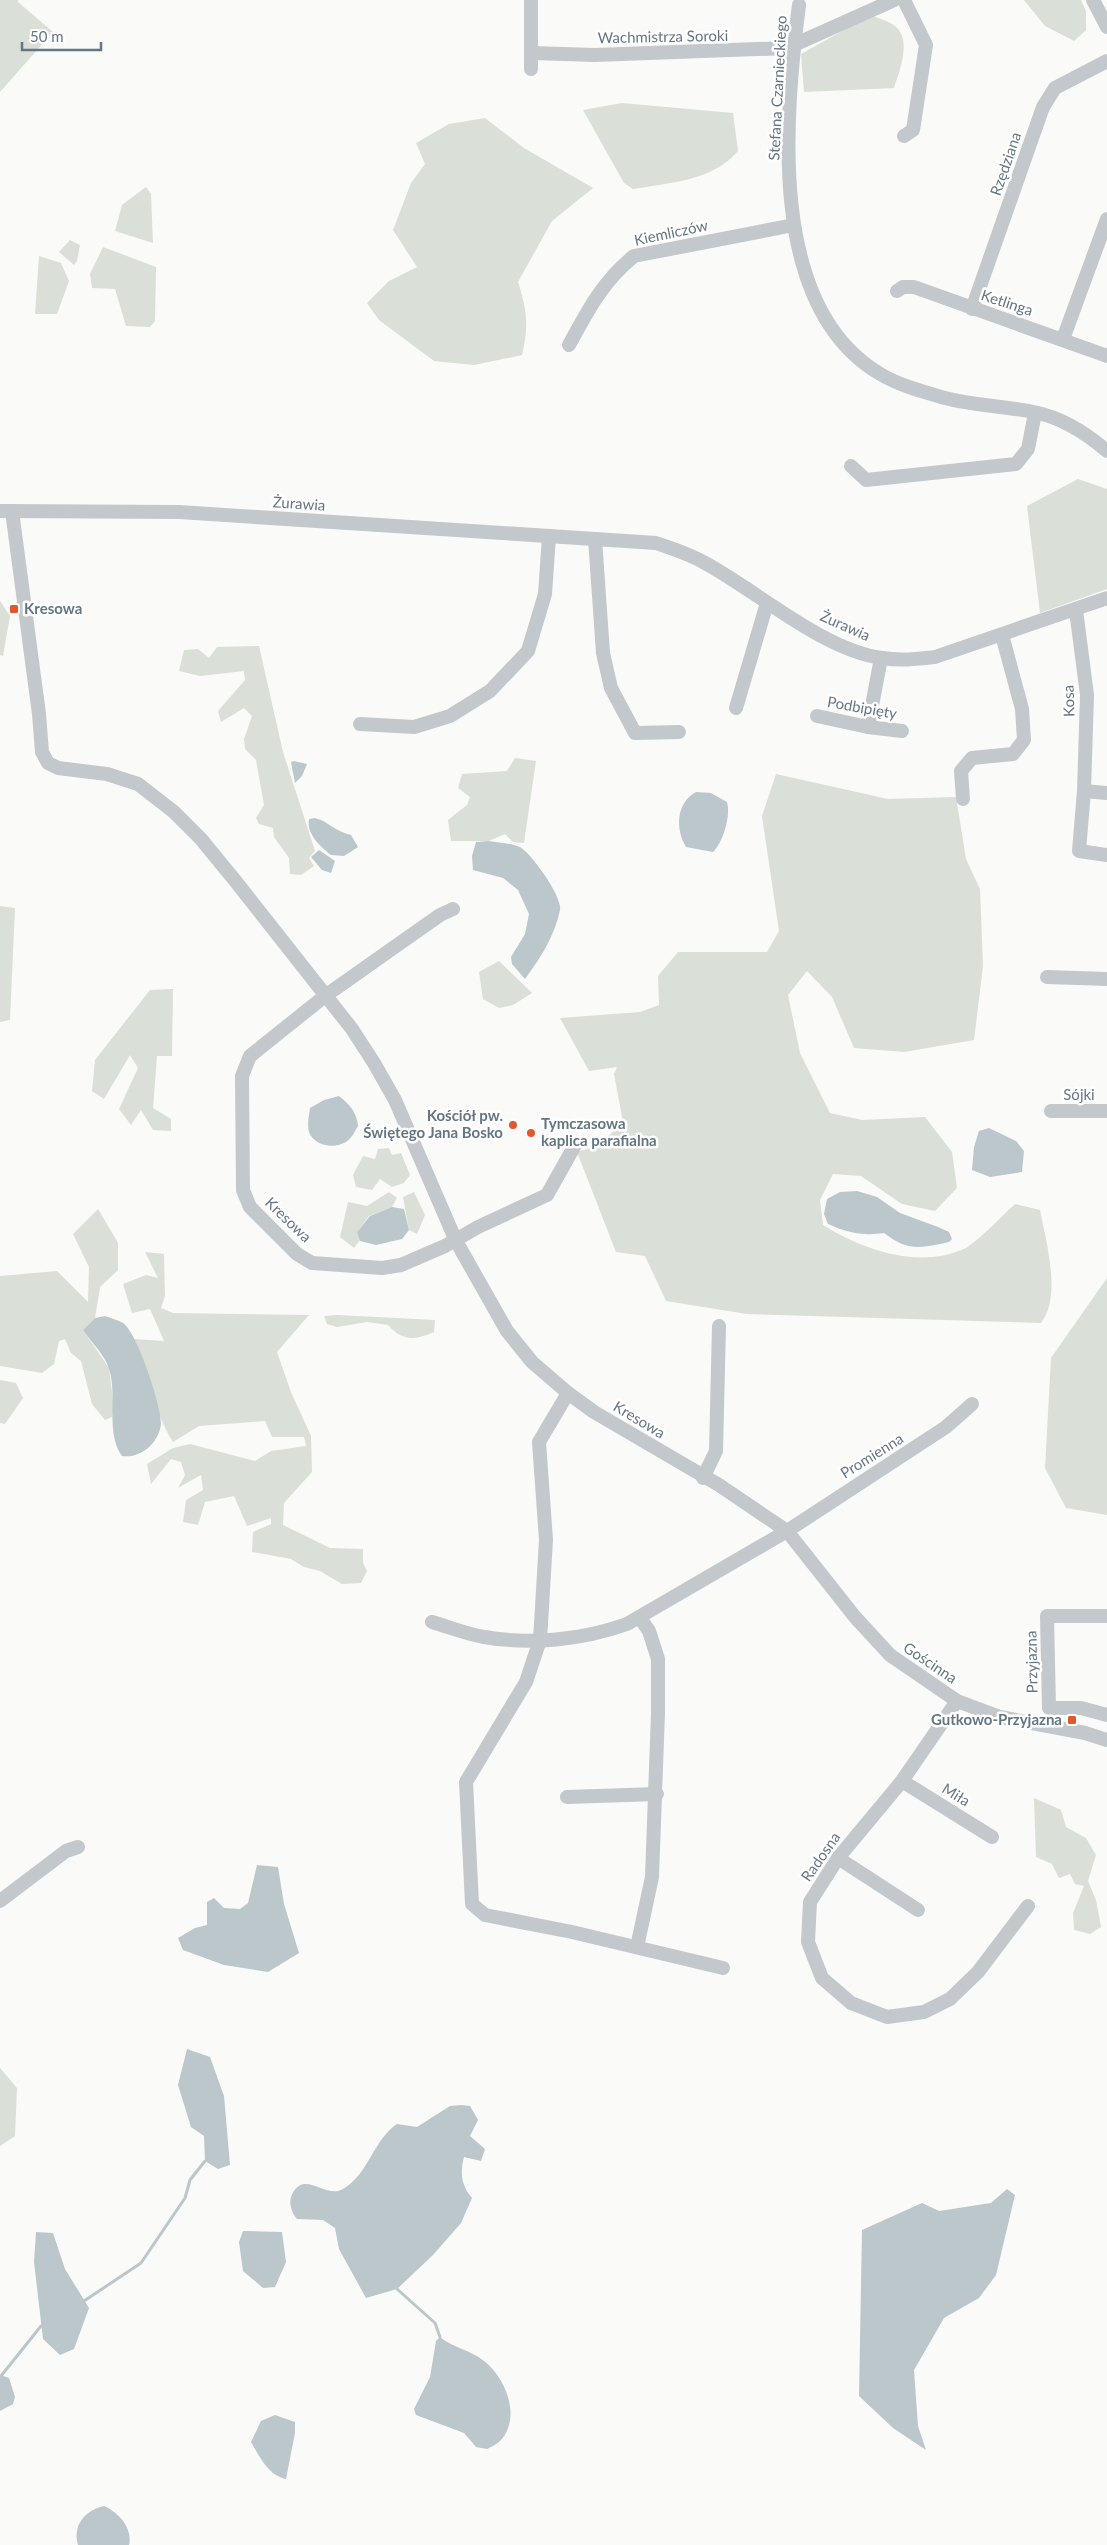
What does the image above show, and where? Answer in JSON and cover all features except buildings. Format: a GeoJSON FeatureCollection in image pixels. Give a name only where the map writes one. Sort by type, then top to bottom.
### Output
{"type":"FeatureCollection","features":[{"type":"Feature","properties":{"kind":"street"},"geometry":{"type":"LineString","coordinates":[[531,0],[531,69]]}},
{"type":"Feature","properties":{"kind":"street"},"geometry":{"type":"LineString","coordinates":[[794,44],[894,0]]}},
{"type":"Feature","properties":{"kind":"street"},"geometry":{"type":"LineString","coordinates":[[904,0],[926,45],[914,130],[904,136]]}},
{"type":"Feature","properties":{"kind":"street"},"geometry":{"type":"LineString","coordinates":[[1093,0],[1107,27]]}},
{"type":"Feature","properties":{"kind":"street","name":"Stefana Czarnieckiego"},"geometry":{"type":"LineString","coordinates":[[800,5],[794,44],[789,142],[794,225],[799,255],[814,299],[836,332],[856,356],[881,374],[919,391],[953,400],[1035,412],[1070,425],[1089,436],[1107,451]]}},
{"type":"Feature","properties":{"kind":"street","name":"Wachmistrza Soroki"},"geometry":{"type":"LineString","coordinates":[[531,52],[595,55],[735,51],[787,48],[794,44]]}},
{"type":"Feature","properties":{"kind":"street","name":"Rzędziana"},"geometry":{"type":"LineString","coordinates":[[972,309],[1043,107],[1055,88],[1107,61]]}},
{"type":"Feature","properties":{"kind":"street"},"geometry":{"type":"LineString","coordinates":[[1063,339],[1107,219]]}},
{"type":"Feature","properties":{"kind":"street","name":"Kiemliczów"},"geometry":{"type":"LineString","coordinates":[[569,345],[602,287],[615,271],[634,256],[794,225]]}},
{"type":"Feature","properties":{"kind":"street","name":"Ketlinga"},"geometry":{"type":"LineString","coordinates":[[897,291],[903,287],[914,287],[1107,356]]}},
{"type":"Feature","properties":{"kind":"street"},"geometry":{"type":"LineString","coordinates":[[851,466],[866,480],[1016,464],[1028,449],[1035,412]]}},
{"type":"Feature","properties":{"kind":"street","name":"Żurawia"},"geometry":{"type":"LineString","coordinates":[[6,511],[179,512],[656,543],[706,563],[767,603],[849,649],[881,658],[908,660],[935,657],[1107,598]]}},
{"type":"Feature","properties":{"kind":"street","name":"Kresowa"},"geometry":{"type":"LineString","coordinates":[[6,511],[39,714],[42,752],[48,763],[58,768],[106,774],[138,784],[174,812],[200,839],[237,883],[352,1029],[395,1100],[456,1241],[506,1331],[532,1362],[568,1393],[703,1478],[719,1486],[787,1531]]}},
{"type":"Feature","properties":{"kind":"street"},"geometry":{"type":"LineString","coordinates":[[360,724],[414,727],[450,716],[490,691],[528,651],[545,594],[549,536]]}},
{"type":"Feature","properties":{"kind":"street"},"geometry":{"type":"LineString","coordinates":[[595,539],[603,653],[612,688],[635,733],[679,732]]}},
{"type":"Feature","properties":{"kind":"street"},"geometry":{"type":"LineString","coordinates":[[736,708],[767,603]]}},
{"type":"Feature","properties":{"kind":"street","name":"Kosa"},"geometry":{"type":"LineString","coordinates":[[1076,610],[1087,696],[1080,850],[1107,855]]}},
{"type":"Feature","properties":{"kind":"street"},"geometry":{"type":"LineString","coordinates":[[963,799],[961,771],[972,758],[1013,754],[1024,740],[1022,709],[1002,635]]}},
{"type":"Feature","properties":{"kind":"street"},"geometry":{"type":"LineString","coordinates":[[868,727],[881,658]]}},
{"type":"Feature","properties":{"kind":"street","name":"Podbipięty"},"geometry":{"type":"LineString","coordinates":[[817,716],[868,727],[902,731]]}},
{"type":"Feature","properties":{"kind":"street"},"geometry":{"type":"LineString","coordinates":[[1084,791],[1107,793]]}},
{"type":"Feature","properties":{"kind":"street","name":"Kresowa"},"geometry":{"type":"LineString","coordinates":[[453,909],[440,915],[325,996],[250,1056],[242,1076],[243,1190],[250,1206],[297,1254],[312,1263],[382,1268],[401,1265],[456,1241]]}},
{"type":"Feature","properties":{"kind":"street"},"geometry":{"type":"LineString","coordinates":[[1046,977],[1107,979]]}},
{"type":"Feature","properties":{"kind":"street","name":"Sójki"},"geometry":{"type":"LineString","coordinates":[[1051,1111],[1107,1111]]}},
{"type":"Feature","properties":{"kind":"street"},"geometry":{"type":"LineString","coordinates":[[456,1241],[478,1227],[547,1195],[574,1147]]}},
{"type":"Feature","properties":{"kind":"street"},"geometry":{"type":"LineString","coordinates":[[703,1478],[716,1451],[719,1326]]}},
{"type":"Feature","properties":{"kind":"street"},"geometry":{"type":"LineString","coordinates":[[568,1393],[539,1442],[546,1540],[540,1640],[526,1682],[466,1782],[472,1904],[486,1916],[637,1947],[723,1968]]}},
{"type":"Feature","properties":{"kind":"street","name":"Promienna"},"geometry":{"type":"LineString","coordinates":[[432,1622],[483,1637],[515,1641],[556,1640],[604,1632],[640,1618],[787,1531],[946,1427],[972,1404]]}},
{"type":"Feature","properties":{"kind":"street","name":"Gościnna"},"geometry":{"type":"LineString","coordinates":[[787,1531],[855,1617],[890,1655],[957,1701],[1000,1717],[1085,1733],[1107,1740]]}},
{"type":"Feature","properties":{"kind":"street","name":"Przyjazna"},"geometry":{"type":"LineString","coordinates":[[1107,1616],[1047,1616],[1049,1708],[1081,1708],[1107,1715]]}},
{"type":"Feature","properties":{"kind":"street"},"geometry":{"type":"LineString","coordinates":[[637,1947],[652,1877],[656,1794],[658,1659],[648,1631],[640,1618]]}},
{"type":"Feature","properties":{"kind":"street","name":"Radosna"},"geometry":{"type":"LineString","coordinates":[[957,1701],[902,1780],[838,1858],[810,1902],[808,1942],[822,1978],[851,2002],[887,2017],[924,2012],[950,1999],[978,1972],[1028,1906]]}},
{"type":"Feature","properties":{"kind":"street","name":"Miła"},"geometry":{"type":"LineString","coordinates":[[902,1780],[992,1837]]}},
{"type":"Feature","properties":{"kind":"street"},"geometry":{"type":"LineString","coordinates":[[567,1797],[656,1794]]}},
{"type":"Feature","properties":{"kind":"street"},"geometry":{"type":"LineString","coordinates":[[0,1901],[66,1850],[78,1847]]}},
{"type":"Feature","properties":{"kind":"street"},"geometry":{"type":"LineString","coordinates":[[838,1858],[918,1910]]}},
{"type":"Feature","properties":{"kind":"shaded area"},"geometry":{"type":"Polygon","coordinates":[[[0,0],[18,0],[53,32],[0,92],[0,0]]]}},
{"type":"Feature","properties":{"kind":"shaded area"},"geometry":{"type":"Polygon","coordinates":[[[1024,0],[1081,0],[1086,11],[1086,30],[1074,41],[1045,26],[1024,0]]]}},
{"type":"Feature","properties":{"kind":"shaded area"},"geometry":{"type":"Polygon","coordinates":[[[871,15],[893,25],[902,36],[904,51],[894,88],[804,92],[801,54],[871,15]]]}},
{"type":"Feature","properties":{"kind":"shaded area"},"geometry":{"type":"Polygon","coordinates":[[[622,103],[733,113],[738,151],[728,161],[703,175],[633,189],[624,183],[583,110],[622,103]]]}},
{"type":"Feature","properties":{"kind":"shaded area"},"geometry":{"type":"Polygon","coordinates":[[[485,118],[524,148],[593,188],[552,221],[518,282],[526,318],[526,335],[522,355],[474,365],[434,361],[379,320],[367,303],[389,281],[417,267],[393,230],[411,183],[425,164],[416,143],[449,124],[485,118]]]}},
{"type":"Feature","properties":{"kind":"shaded area"},"geometry":{"type":"Polygon","coordinates":[[[146,187],[151,194],[153,243],[115,231],[122,205],[146,187]]]}},
{"type":"Feature","properties":{"kind":"shaded area"},"geometry":{"type":"Polygon","coordinates":[[[70,240],[80,245],[77,261],[74,265],[59,252],[70,240]]]}},
{"type":"Feature","properties":{"kind":"shaded area"},"geometry":{"type":"Polygon","coordinates":[[[103,247],[156,267],[155,321],[150,327],[126,326],[115,289],[92,288],[90,274],[103,247]]]}},
{"type":"Feature","properties":{"kind":"shaded area"},"geometry":{"type":"Polygon","coordinates":[[[39,256],[61,263],[69,281],[57,314],[35,314],[39,256]]]}},
{"type":"Feature","properties":{"kind":"shaded area"},"geometry":{"type":"Polygon","coordinates":[[[1078,479],[1107,489],[1107,589],[1040,613],[1027,506],[1078,479]]]}},
{"type":"Feature","properties":{"kind":"shaded area"},"geometry":{"type":"Polygon","coordinates":[[[0,601],[10,616],[3,656],[0,655],[0,601]]]}},
{"type":"Feature","properties":{"kind":"shaded area"},"geometry":{"type":"Polygon","coordinates":[[[259,646],[283,752],[315,851],[309,858],[314,866],[301,875],[290,874],[289,858],[274,837],[273,828],[259,824],[256,818],[264,805],[256,760],[245,749],[244,739],[252,716],[244,708],[221,722],[218,711],[245,680],[244,671],[200,676],[179,671],[184,650],[198,649],[209,658],[217,647],[259,646]]]}},
{"type":"Feature","properties":{"kind":"shaded area"},"geometry":{"type":"Polygon","coordinates":[[[515,758],[536,761],[524,843],[513,842],[505,834],[489,841],[451,841],[448,820],[467,805],[470,797],[458,788],[462,774],[507,771],[515,758]]]}},
{"type":"Feature","properties":{"kind":"shaded area"},"geometry":{"type":"Polygon","coordinates":[[[291,762],[307,764],[302,776],[295,783],[291,762]]]}},
{"type":"Feature","properties":{"kind":"shaded area"},"geometry":{"type":"Polygon","coordinates":[[[776,774],[888,799],[956,797],[966,859],[980,889],[983,966],[974,1040],[904,1052],[854,1048],[832,997],[807,971],[788,995],[800,1053],[830,1113],[862,1120],[925,1117],[952,1152],[957,1188],[935,1211],[902,1204],[861,1176],[833,1174],[820,1200],[823,1225],[874,1249],[911,1257],[930,1257],[948,1254],[971,1245],[1015,1204],[1040,1210],[1051,1268],[1051,1298],[1041,1323],[747,1314],[666,1301],[645,1256],[616,1252],[577,1152],[598,1146],[623,1122],[614,1074],[617,1067],[589,1071],[560,1018],[640,1012],[659,1005],[658,976],[678,952],[767,952],[779,931],[762,816],[776,774]]]}},
{"type":"Feature","properties":{"kind":"shaded area"},"geometry":{"type":"Polygon","coordinates":[[[696,792],[711,793],[727,802],[728,814],[725,829],[717,848],[713,852],[686,847],[682,840],[679,825],[681,809],[689,797],[696,792]]]}},
{"type":"Feature","properties":{"kind":"shaded area"},"geometry":{"type":"Polygon","coordinates":[[[315,818],[351,835],[358,847],[344,856],[331,855],[312,835],[309,819],[315,818]]]}},
{"type":"Feature","properties":{"kind":"shaded area"},"geometry":{"type":"Polygon","coordinates":[[[489,841],[520,847],[525,851],[552,886],[560,904],[558,919],[551,938],[525,979],[512,964],[511,957],[525,934],[529,914],[518,890],[503,878],[473,870],[472,856],[476,842],[489,841]]]}},
{"type":"Feature","properties":{"kind":"shaded area"},"geometry":{"type":"Polygon","coordinates":[[[319,850],[335,861],[331,873],[322,870],[311,857],[319,850]]]}},
{"type":"Feature","properties":{"kind":"shaded area"},"geometry":{"type":"Polygon","coordinates":[[[0,906],[15,908],[10,1020],[0,1022],[0,906]]]}},
{"type":"Feature","properties":{"kind":"shaded area"},"geometry":{"type":"Polygon","coordinates":[[[499,961],[532,993],[513,1005],[499,1008],[483,999],[479,972],[499,961]]]}},
{"type":"Feature","properties":{"kind":"shaded area"},"geometry":{"type":"Polygon","coordinates":[[[173,989],[172,1056],[157,1056],[153,1108],[171,1119],[171,1131],[153,1130],[141,1110],[131,1125],[119,1109],[138,1068],[130,1055],[104,1099],[92,1091],[95,1060],[150,990],[173,989]]]}},
{"type":"Feature","properties":{"kind":"shaded area"},"geometry":{"type":"Polygon","coordinates":[[[339,1096],[352,1109],[358,1126],[346,1142],[330,1146],[325,1145],[315,1140],[309,1132],[310,1108],[324,1100],[339,1096]]]}},
{"type":"Feature","properties":{"kind":"shaded area"},"geometry":{"type":"Polygon","coordinates":[[[989,1128],[1016,1141],[1024,1151],[1022,1172],[990,1177],[972,1170],[974,1147],[979,1131],[989,1128]]]}},
{"type":"Feature","properties":{"kind":"shaded area"},"geometry":{"type":"Polygon","coordinates":[[[389,1148],[392,1155],[401,1153],[410,1175],[404,1183],[392,1187],[380,1179],[372,1190],[356,1187],[353,1175],[363,1156],[375,1159],[378,1149],[389,1148]]]}},
{"type":"Feature","properties":{"kind":"shaded area"},"geometry":{"type":"Polygon","coordinates":[[[857,1191],[877,1197],[900,1213],[949,1232],[952,1239],[949,1242],[915,1247],[900,1243],[884,1233],[856,1233],[828,1224],[824,1214],[827,1199],[840,1192],[857,1191]]]}},
{"type":"Feature","properties":{"kind":"shaded area"},"geometry":{"type":"Polygon","coordinates":[[[389,1192],[397,1198],[392,1207],[369,1216],[357,1232],[360,1240],[354,1248],[340,1237],[348,1202],[367,1206],[389,1192]]]}},
{"type":"Feature","properties":{"kind":"shaded area"},"geometry":{"type":"Polygon","coordinates":[[[414,1192],[425,1215],[417,1234],[409,1230],[403,1197],[414,1192]]]}},
{"type":"Feature","properties":{"kind":"shaded area"},"geometry":{"type":"Polygon","coordinates":[[[392,1207],[404,1209],[409,1230],[402,1239],[376,1245],[360,1241],[357,1232],[370,1216],[392,1207]]]}},
{"type":"Feature","properties":{"kind":"shaded area"},"geometry":{"type":"Polygon","coordinates":[[[98,1209],[118,1243],[118,1270],[100,1287],[95,1318],[83,1330],[109,1368],[114,1409],[112,1417],[105,1420],[92,1404],[81,1361],[71,1353],[65,1339],[59,1341],[54,1364],[42,1373],[0,1366],[0,1276],[57,1271],[88,1302],[89,1267],[73,1234],[98,1209]]]}},
{"type":"Feature","properties":{"kind":"shaded area"},"geometry":{"type":"Polygon","coordinates":[[[145,1252],[164,1254],[165,1296],[161,1308],[173,1313],[309,1315],[277,1352],[291,1392],[311,1436],[312,1472],[284,1503],[283,1525],[330,1548],[363,1549],[363,1563],[367,1571],[361,1583],[342,1584],[320,1571],[304,1567],[291,1559],[252,1552],[253,1532],[271,1524],[271,1518],[247,1526],[234,1496],[205,1502],[198,1525],[183,1522],[186,1500],[203,1490],[201,1475],[178,1488],[185,1475],[181,1462],[171,1459],[151,1484],[147,1464],[173,1448],[190,1444],[255,1461],[271,1451],[306,1446],[304,1437],[272,1437],[265,1421],[199,1426],[173,1442],[156,1405],[140,1352],[134,1339],[164,1341],[150,1309],[132,1313],[123,1284],[146,1275],[158,1278],[145,1252]]]}},
{"type":"Feature","properties":{"kind":"shaded area"},"geometry":{"type":"Polygon","coordinates":[[[1107,1278],[1107,1515],[1066,1508],[1045,1468],[1051,1358],[1107,1278]]]}},
{"type":"Feature","properties":{"kind":"shaded area"},"geometry":{"type":"Polygon","coordinates":[[[105,1316],[123,1323],[129,1329],[153,1386],[160,1414],[161,1423],[157,1437],[148,1448],[136,1455],[122,1456],[117,1447],[114,1436],[109,1369],[101,1354],[83,1330],[95,1318],[105,1316]]]}},
{"type":"Feature","properties":{"kind":"shaded area"},"geometry":{"type":"Polygon","coordinates":[[[324,1316],[435,1320],[434,1332],[421,1337],[410,1338],[404,1337],[388,1325],[367,1322],[337,1327],[327,1324],[324,1316]]]}},
{"type":"Feature","properties":{"kind":"shaded area"},"geometry":{"type":"Polygon","coordinates":[[[0,1380],[16,1383],[23,1398],[5,1424],[0,1423],[0,1380]]]}},
{"type":"Feature","properties":{"kind":"shaded area"},"geometry":{"type":"Polygon","coordinates":[[[1034,1798],[1061,1810],[1066,1827],[1086,1838],[1096,1855],[1088,1881],[1096,1900],[1101,1927],[1090,1934],[1074,1930],[1073,1913],[1084,1886],[1075,1884],[1070,1874],[1059,1878],[1052,1864],[1036,1857],[1034,1798]]]}},
{"type":"Feature","properties":{"kind":"shaded area"},"geometry":{"type":"Polygon","coordinates":[[[257,1865],[278,1867],[284,1904],[299,1953],[268,1972],[224,1965],[183,1950],[178,1938],[195,1928],[207,1925],[207,1902],[214,1898],[224,1908],[240,1909],[248,1903],[257,1865]]]}},
{"type":"Feature","properties":{"kind":"shaded area"},"geometry":{"type":"Polygon","coordinates":[[[187,2049],[210,2057],[224,2096],[230,2165],[218,2169],[205,2161],[204,2136],[191,2127],[178,2085],[187,2049]]]}},
{"type":"Feature","properties":{"kind":"shaded area"},"geometry":{"type":"Polygon","coordinates":[[[0,2068],[17,2088],[15,2136],[0,2146],[0,2068]]]}},
{"type":"Feature","properties":{"kind":"shaded area"},"geometry":{"type":"Polygon","coordinates":[[[450,2106],[470,2106],[478,2120],[470,2136],[485,2149],[481,2161],[464,2157],[462,2179],[472,2198],[461,2223],[433,2255],[397,2289],[366,2298],[339,2249],[335,2228],[323,2220],[297,2219],[291,2206],[292,2195],[299,2186],[305,2184],[330,2191],[343,2189],[359,2175],[382,2139],[397,2124],[417,2127],[450,2106]]]}},
{"type":"Feature","properties":{"kind":"shaded area"},"geometry":{"type":"Polygon","coordinates":[[[1007,2189],[1015,2195],[996,2275],[979,2298],[944,2318],[914,2370],[918,2426],[926,2450],[893,2428],[859,2396],[862,2230],[922,2203],[939,2211],[991,2203],[1007,2189]]]}},
{"type":"Feature","properties":{"kind":"shaded area"},"geometry":{"type":"Polygon","coordinates":[[[243,2231],[282,2232],[286,2262],[275,2287],[263,2288],[243,2271],[239,2242],[243,2231]]]}},
{"type":"Feature","properties":{"kind":"shaded area"},"geometry":{"type":"Polygon","coordinates":[[[36,2232],[53,2233],[65,2269],[89,2308],[74,2349],[60,2355],[43,2339],[34,2262],[36,2232]]]}},
{"type":"Feature","properties":{"kind":"shaded area"},"geometry":{"type":"Polygon","coordinates":[[[440,2337],[484,2361],[499,2377],[505,2388],[510,2410],[507,2432],[500,2441],[487,2449],[476,2447],[464,2433],[416,2415],[414,2409],[430,2377],[436,2341],[440,2337]]]}},
{"type":"Feature","properties":{"kind":"shaded area"},"geometry":{"type":"Polygon","coordinates":[[[0,2375],[9,2378],[15,2397],[13,2404],[0,2411],[0,2375]]]}},
{"type":"Feature","properties":{"kind":"shaded area"},"geometry":{"type":"Polygon","coordinates":[[[275,2415],[295,2422],[295,2433],[286,2479],[274,2474],[269,2469],[251,2442],[261,2421],[275,2415]]]}},
{"type":"Feature","properties":{"kind":"shaded area"},"geometry":{"type":"Polygon","coordinates":[[[104,2506],[119,2516],[127,2527],[130,2539],[129,2545],[78,2545],[77,2531],[82,2520],[91,2511],[104,2506]]]}},
{"type":"Feature","properties":{"kind":"waterway"},"geometry":{"type":"LineString","coordinates":[[84,2301],[141,2263],[185,2198],[190,2180],[205,2161]]}},
{"type":"Feature","properties":{"kind":"waterway"},"geometry":{"type":"LineString","coordinates":[[397,2289],[435,2323],[440,2337]]}},
{"type":"Feature","properties":{"kind":"waterway"},"geometry":{"type":"LineString","coordinates":[[1,2376],[41,2326]]}},
{"type":"Feature","properties":{"kind":"place","name":"Kresowa"},"geometry":{"type":"Point","coordinates":[14,609]}},
{"type":"Feature","properties":{"kind":"place","name":"Kościół pw. Świętego Jana Bosko"},"geometry":{"type":"Point","coordinates":[513,1125]}},
{"type":"Feature","properties":{"kind":"place","name":"Tymczasowa kaplica parafialna"},"geometry":{"type":"Point","coordinates":[531,1133]}},
{"type":"Feature","properties":{"kind":"place","name":"Gutkowo-Przyjazna"},"geometry":{"type":"Point","coordinates":[1072,1720]}}]}
